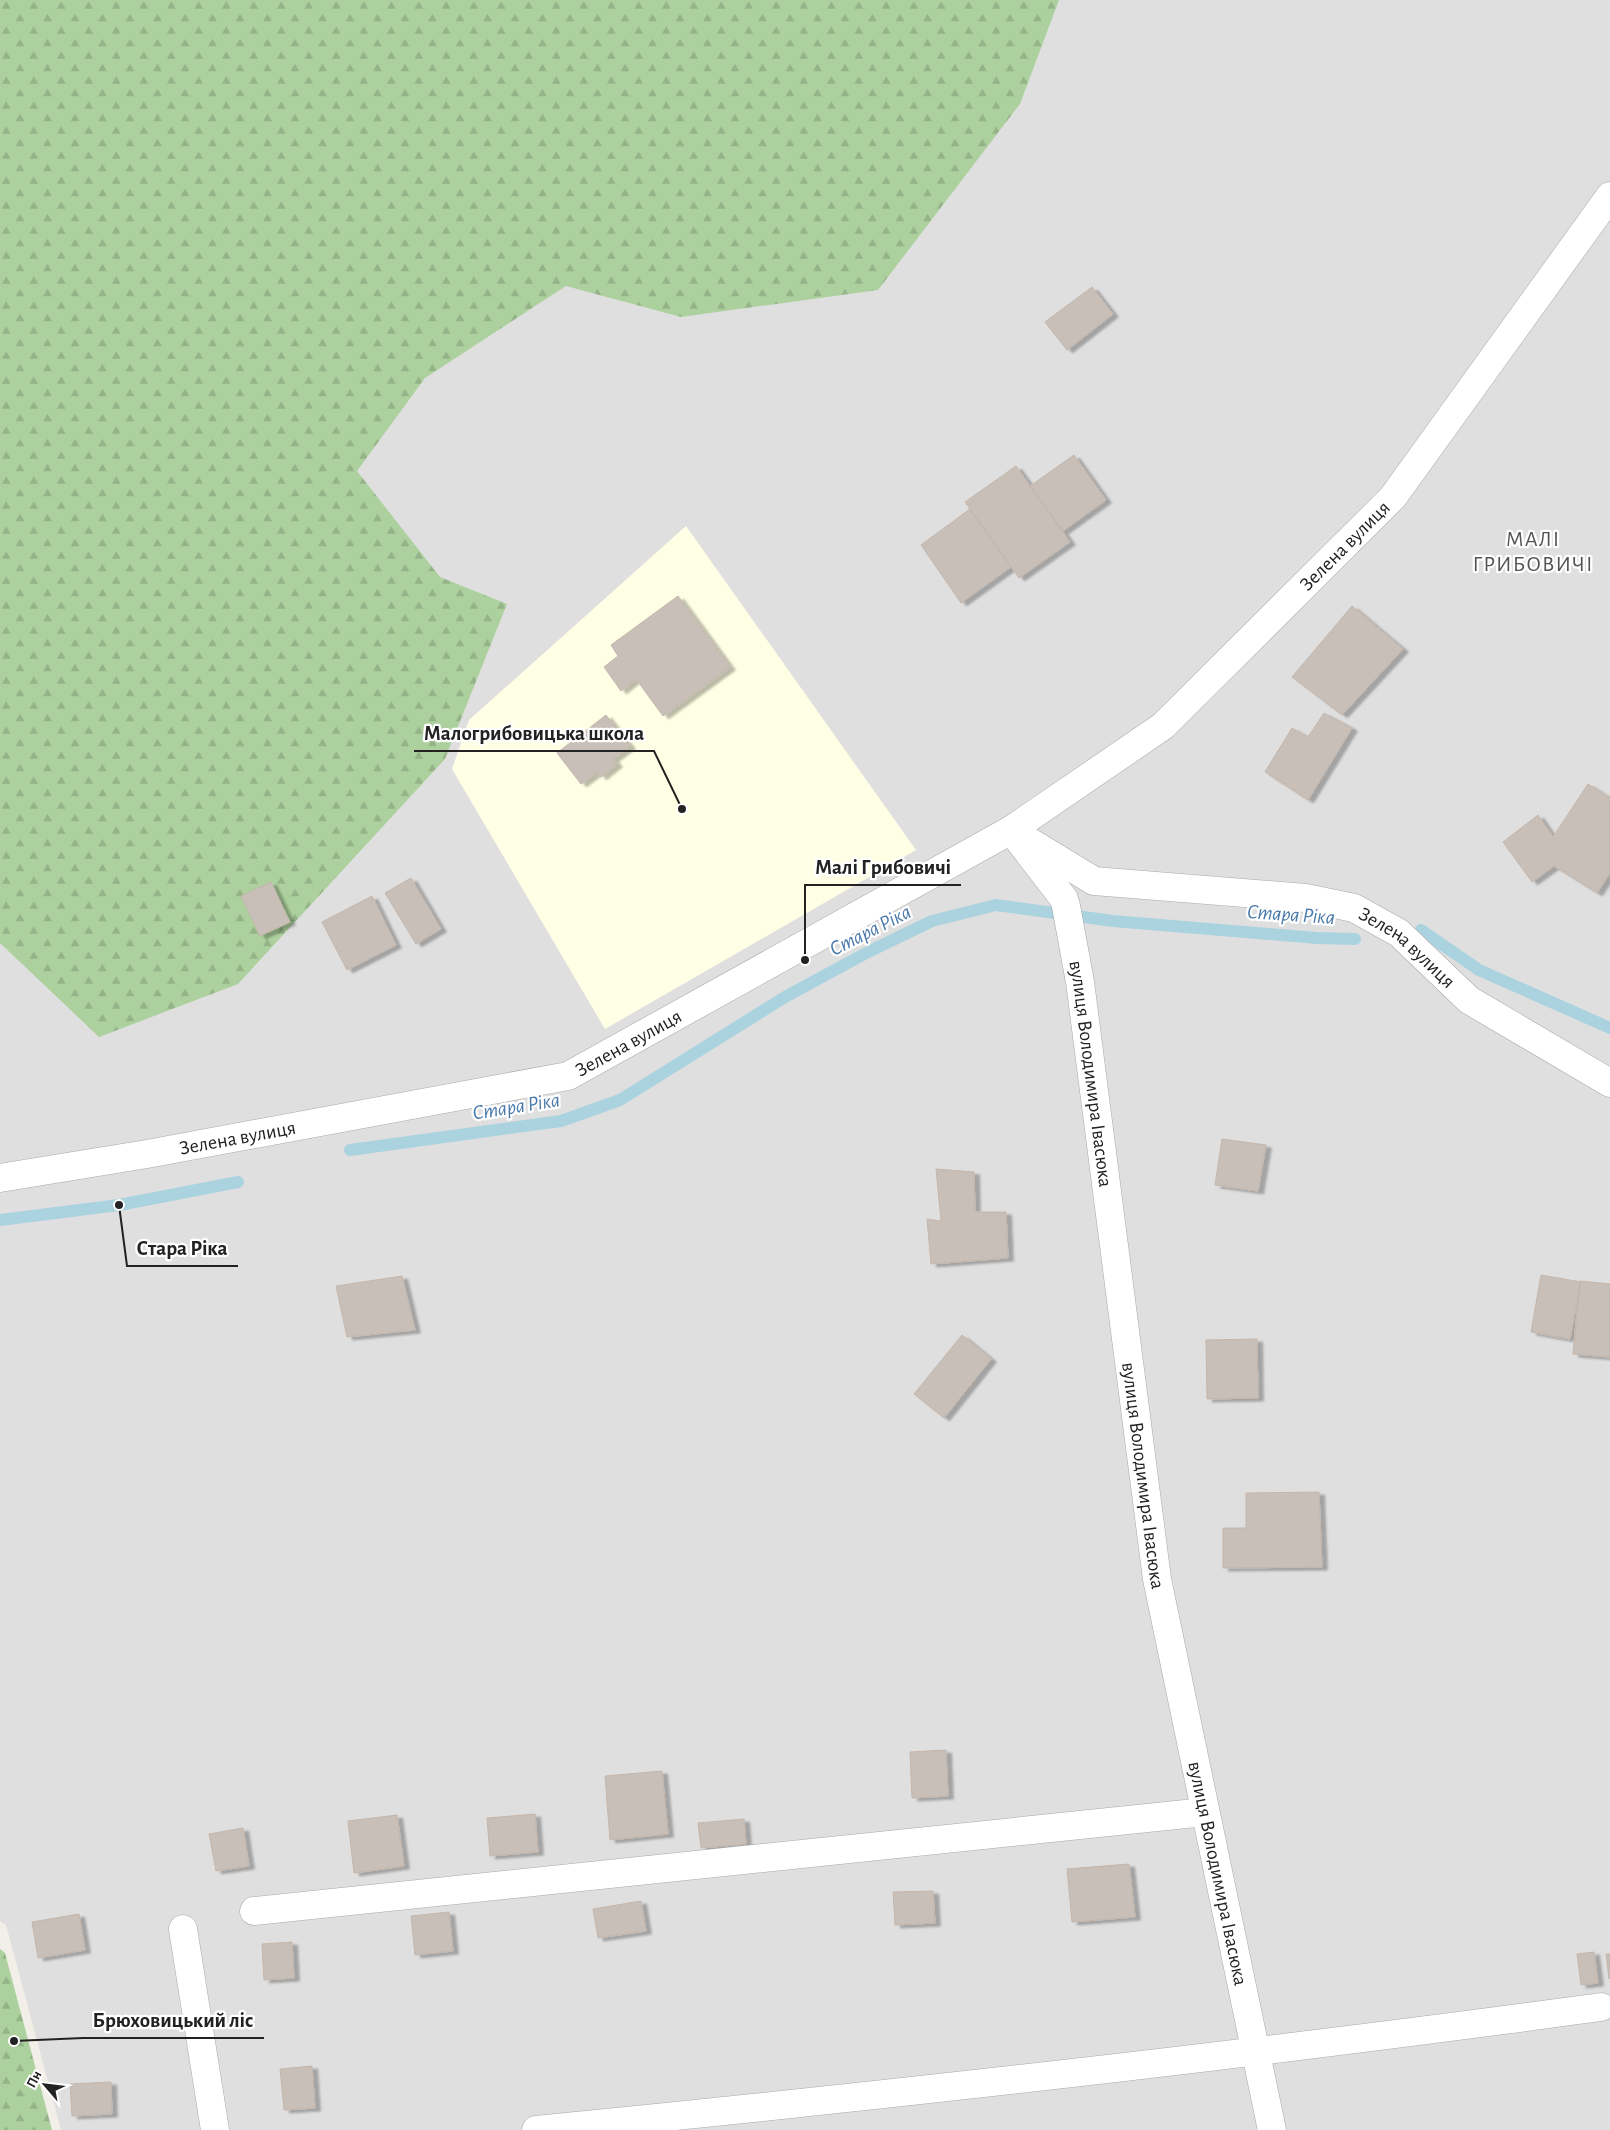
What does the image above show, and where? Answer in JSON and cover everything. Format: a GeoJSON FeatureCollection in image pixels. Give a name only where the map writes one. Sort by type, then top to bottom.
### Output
{"type":"FeatureCollection","features":[{"type":"Feature","properties":{"kind":"street","name":"Зелена вулиця"},"geometry":{"type":"LineString","coordinates":[[0,1178],[147,1154],[568,1076],[1011,830],[1163,726],[1393,497],[1610,196]]}},
{"type":"Feature","properties":{"kind":"street","name":"Зелена вулиця"},"geometry":{"type":"LineString","coordinates":[[1011,830],[1094,881],[1306,898],[1354,908],[1399,933],[1469,1000],[1610,1084]]}},
{"type":"Feature","properties":{"kind":"street","name":"вулиця Володимира Івасюка"},"geometry":{"type":"LineString","coordinates":[[1011,830],[1064,899],[1066,906],[1080,982],[1157,1579],[1204,1812],[1272,2130]]}},
{"type":"Feature","properties":{"kind":"street"},"geometry":{"type":"LineString","coordinates":[[254,1911],[1204,1812]]}},
{"type":"Feature","properties":{"kind":"street"},"geometry":{"type":"LineString","coordinates":[[183,1928],[215,2130]]}},
{"type":"Feature","properties":{"kind":"street"},"geometry":{"type":"LineString","coordinates":[[536,2130],[774,2107],[1255,2053],[1601,2007]]}},
{"type":"Feature","properties":{"kind":"shaded area","name":"МАЛІ ГРИБОВИЧІ"},"geometry":{"type":"Polygon","coordinates":[[[0,0],[1610,0],[1610,2130],[61,2130],[6,1925],[0,1921],[0,0]]]}},
{"type":"Feature","properties":{"kind":"shaded area"},"geometry":{"type":"Polygon","coordinates":[[[686,526],[916,850],[605,1029],[452,769],[469,720],[686,526]]]}},
{"type":"Feature","properties":{"kind":"green space"},"geometry":{"type":"Polygon","coordinates":[[[0,0],[1059,0],[1020,104],[878,290],[681,317],[566,286],[425,378],[357,471],[440,577],[507,604],[445,759],[238,984],[99,1037],[0,943],[0,0]]]}},
{"type":"Feature","properties":{"kind":"green space"},"geometry":{"type":"Polygon","coordinates":[[[0,1949],[5,1953],[52,2130],[0,2130],[0,1949]]]}},
{"type":"Feature","properties":{"kind":"building"},"geometry":{"type":"Polygon","coordinates":[[[1092,287],[1113,314],[1067,350],[1045,322],[1092,287]]]}},
{"type":"Feature","properties":{"kind":"building"},"geometry":{"type":"Polygon","coordinates":[[[1074,455],[1106,500],[1063,531],[1030,486],[1074,455]]]}},
{"type":"Feature","properties":{"kind":"building"},"geometry":{"type":"Polygon","coordinates":[[[1016,466],[1070,542],[1019,578],[965,502],[1016,466]]]}},
{"type":"Feature","properties":{"kind":"building"},"geometry":{"type":"Polygon","coordinates":[[[970,509],[1011,567],[961,603],[921,545],[970,509]]]}},
{"type":"Feature","properties":{"kind":"building"},"geometry":{"type":"Polygon","coordinates":[[[678,596],[730,667],[663,716],[636,679],[621,691],[604,667],[618,656],[611,645],[678,596]]]}},
{"type":"Feature","properties":{"kind":"building"},"geometry":{"type":"Polygon","coordinates":[[[1352,606],[1403,649],[1342,715],[1292,677],[1352,606]]]}},
{"type":"Feature","properties":{"kind":"building"},"geometry":{"type":"Polygon","coordinates":[[[1324,713],[1352,728],[1308,800],[1265,772],[1292,728],[1308,737],[1324,713]]]}},
{"type":"Feature","properties":{"kind":"building"},"geometry":{"type":"Polygon","coordinates":[[[606,715],[630,746],[613,759],[617,764],[601,777],[597,772],[581,784],[557,753],[606,715]]]}},
{"type":"Feature","properties":{"kind":"building"},"geometry":{"type":"Polygon","coordinates":[[[1588,784],[1610,798],[1610,873],[1597,893],[1554,866],[1532,882],[1503,842],[1538,815],[1553,837],[1588,784]]]}},
{"type":"Feature","properties":{"kind":"building"},"geometry":{"type":"Polygon","coordinates":[[[411,878],[441,929],[416,944],[385,893],[411,878]]]}},
{"type":"Feature","properties":{"kind":"building"},"geometry":{"type":"Polygon","coordinates":[[[271,882],[290,922],[260,936],[241,896],[271,882]]]}},
{"type":"Feature","properties":{"kind":"building"},"geometry":{"type":"Polygon","coordinates":[[[372,896],[396,945],[347,970],[322,922],[372,896]]]}},
{"type":"Feature","properties":{"kind":"building"},"geometry":{"type":"Polygon","coordinates":[[[1222,1139],[1266,1145],[1258,1191],[1215,1185],[1222,1139]]]}},
{"type":"Feature","properties":{"kind":"building"},"geometry":{"type":"Polygon","coordinates":[[[936,1169],[974,1172],[975,1212],[1006,1212],[1008,1258],[931,1264],[927,1219],[941,1221],[936,1169]]]}},
{"type":"Feature","properties":{"kind":"building"},"geometry":{"type":"Polygon","coordinates":[[[1541,1275],[1581,1282],[1570,1339],[1531,1332],[1541,1275]]]}},
{"type":"Feature","properties":{"kind":"building"},"geometry":{"type":"Polygon","coordinates":[[[402,1276],[415,1330],[347,1337],[336,1286],[402,1276]]]}},
{"type":"Feature","properties":{"kind":"building"},"geometry":{"type":"Polygon","coordinates":[[[1580,1281],[1610,1284],[1610,1357],[1573,1354],[1580,1281]]]}},
{"type":"Feature","properties":{"kind":"building"},"geometry":{"type":"Polygon","coordinates":[[[962,1335],[991,1359],[944,1418],[914,1394],[962,1335]]]}},
{"type":"Feature","properties":{"kind":"building"},"geometry":{"type":"Polygon","coordinates":[[[1257,1339],[1258,1398],[1207,1399],[1206,1340],[1257,1339]]]}},
{"type":"Feature","properties":{"kind":"building"},"geometry":{"type":"Polygon","coordinates":[[[1319,1492],[1322,1567],[1223,1568],[1223,1528],[1246,1528],[1246,1493],[1319,1492]]]}},
{"type":"Feature","properties":{"kind":"building"},"geometry":{"type":"Polygon","coordinates":[[[946,1750],[948,1796],[912,1798],[910,1752],[946,1750]]]}},
{"type":"Feature","properties":{"kind":"building"},"geometry":{"type":"Polygon","coordinates":[[[662,1771],[668,1834],[610,1840],[605,1776],[662,1771]]]}},
{"type":"Feature","properties":{"kind":"building"},"geometry":{"type":"Polygon","coordinates":[[[535,1814],[538,1852],[490,1856],[487,1818],[535,1814]]]}},
{"type":"Feature","properties":{"kind":"building"},"geometry":{"type":"Polygon","coordinates":[[[397,1815],[404,1866],[354,1873],[348,1821],[397,1815]]]}},
{"type":"Feature","properties":{"kind":"building"},"geometry":{"type":"Polygon","coordinates":[[[744,1819],[746,1844],[701,1848],[698,1823],[744,1819]]]}},
{"type":"Feature","properties":{"kind":"building"},"geometry":{"type":"Polygon","coordinates":[[[243,1828],[249,1866],[216,1871],[209,1834],[243,1828]]]}},
{"type":"Feature","properties":{"kind":"building"},"geometry":{"type":"Polygon","coordinates":[[[1129,1864],[1135,1917],[1072,1922],[1067,1869],[1129,1864]]]}},
{"type":"Feature","properties":{"kind":"building"},"geometry":{"type":"Polygon","coordinates":[[[933,1891],[935,1923],[895,1925],[893,1892],[933,1891]]]}},
{"type":"Feature","properties":{"kind":"building"},"geometry":{"type":"Polygon","coordinates":[[[641,1901],[646,1931],[598,1938],[593,1909],[641,1901]]]}},
{"type":"Feature","properties":{"kind":"building"},"geometry":{"type":"Polygon","coordinates":[[[449,1912],[453,1951],[415,1955],[411,1916],[449,1912]]]}},
{"type":"Feature","properties":{"kind":"building"},"geometry":{"type":"Polygon","coordinates":[[[79,1914],[85,1950],[38,1958],[32,1922],[79,1914]]]}},
{"type":"Feature","properties":{"kind":"building"},"geometry":{"type":"Polygon","coordinates":[[[292,1942],[294,1978],[264,1980],[262,1944],[292,1942]]]}},
{"type":"Feature","properties":{"kind":"building"},"geometry":{"type":"Polygon","coordinates":[[[1594,1952],[1598,1983],[1581,1985],[1577,1954],[1594,1952]]]}},
{"type":"Feature","properties":{"kind":"building"},"geometry":{"type":"Polygon","coordinates":[[[1606,1954],[1610,1954],[1609,1979],[1606,1954]]]}},
{"type":"Feature","properties":{"kind":"building"},"geometry":{"type":"Polygon","coordinates":[[[312,2066],[315,2108],[284,2110],[280,2069],[312,2066]]]}},
{"type":"Feature","properties":{"kind":"building"},"geometry":{"type":"Polygon","coordinates":[[[111,2082],[112,2114],[72,2116],[70,2084],[111,2082]]]}},
{"type":"Feature","properties":{"kind":"waterway","name":"Стара Ріка"},"geometry":{"type":"LineString","coordinates":[[350,1150],[561,1121],[620,1100],[785,997],[868,952],[932,921],[996,905],[1113,921],[1317,938],[1355,939]]}},
{"type":"Feature","properties":{"kind":"waterway","name":"Стара Ріка"},"geometry":{"type":"LineString","coordinates":[[1421,930],[1479,970],[1610,1028]]}},
{"type":"Feature","properties":{"kind":"waterway","name":"Стара Ріка"},"geometry":{"type":"LineString","coordinates":[[0,1220],[119,1205],[238,1182]]}},
{"type":"Feature","properties":{"kind":"place","name":"Малогрибовицька школа"},"geometry":{"type":"Point","coordinates":[682,809]}},
{"type":"Feature","properties":{"kind":"place","name":"Малі Грибовичі"},"geometry":{"type":"Point","coordinates":[805,960]}},
{"type":"Feature","properties":{"kind":"place","name":"Стара Ріка"},"geometry":{"type":"Point","coordinates":[119,1205]}},
{"type":"Feature","properties":{"kind":"place","name":"Брюховицький ліс"},"geometry":{"type":"Point","coordinates":[14,2041]}},
{"type":"Feature","properties":{"kind":"district","name":"МАЛІ ГРИБОВИЧІ"},"geometry":{"type":"Point","coordinates":[1533,550]}}]}
